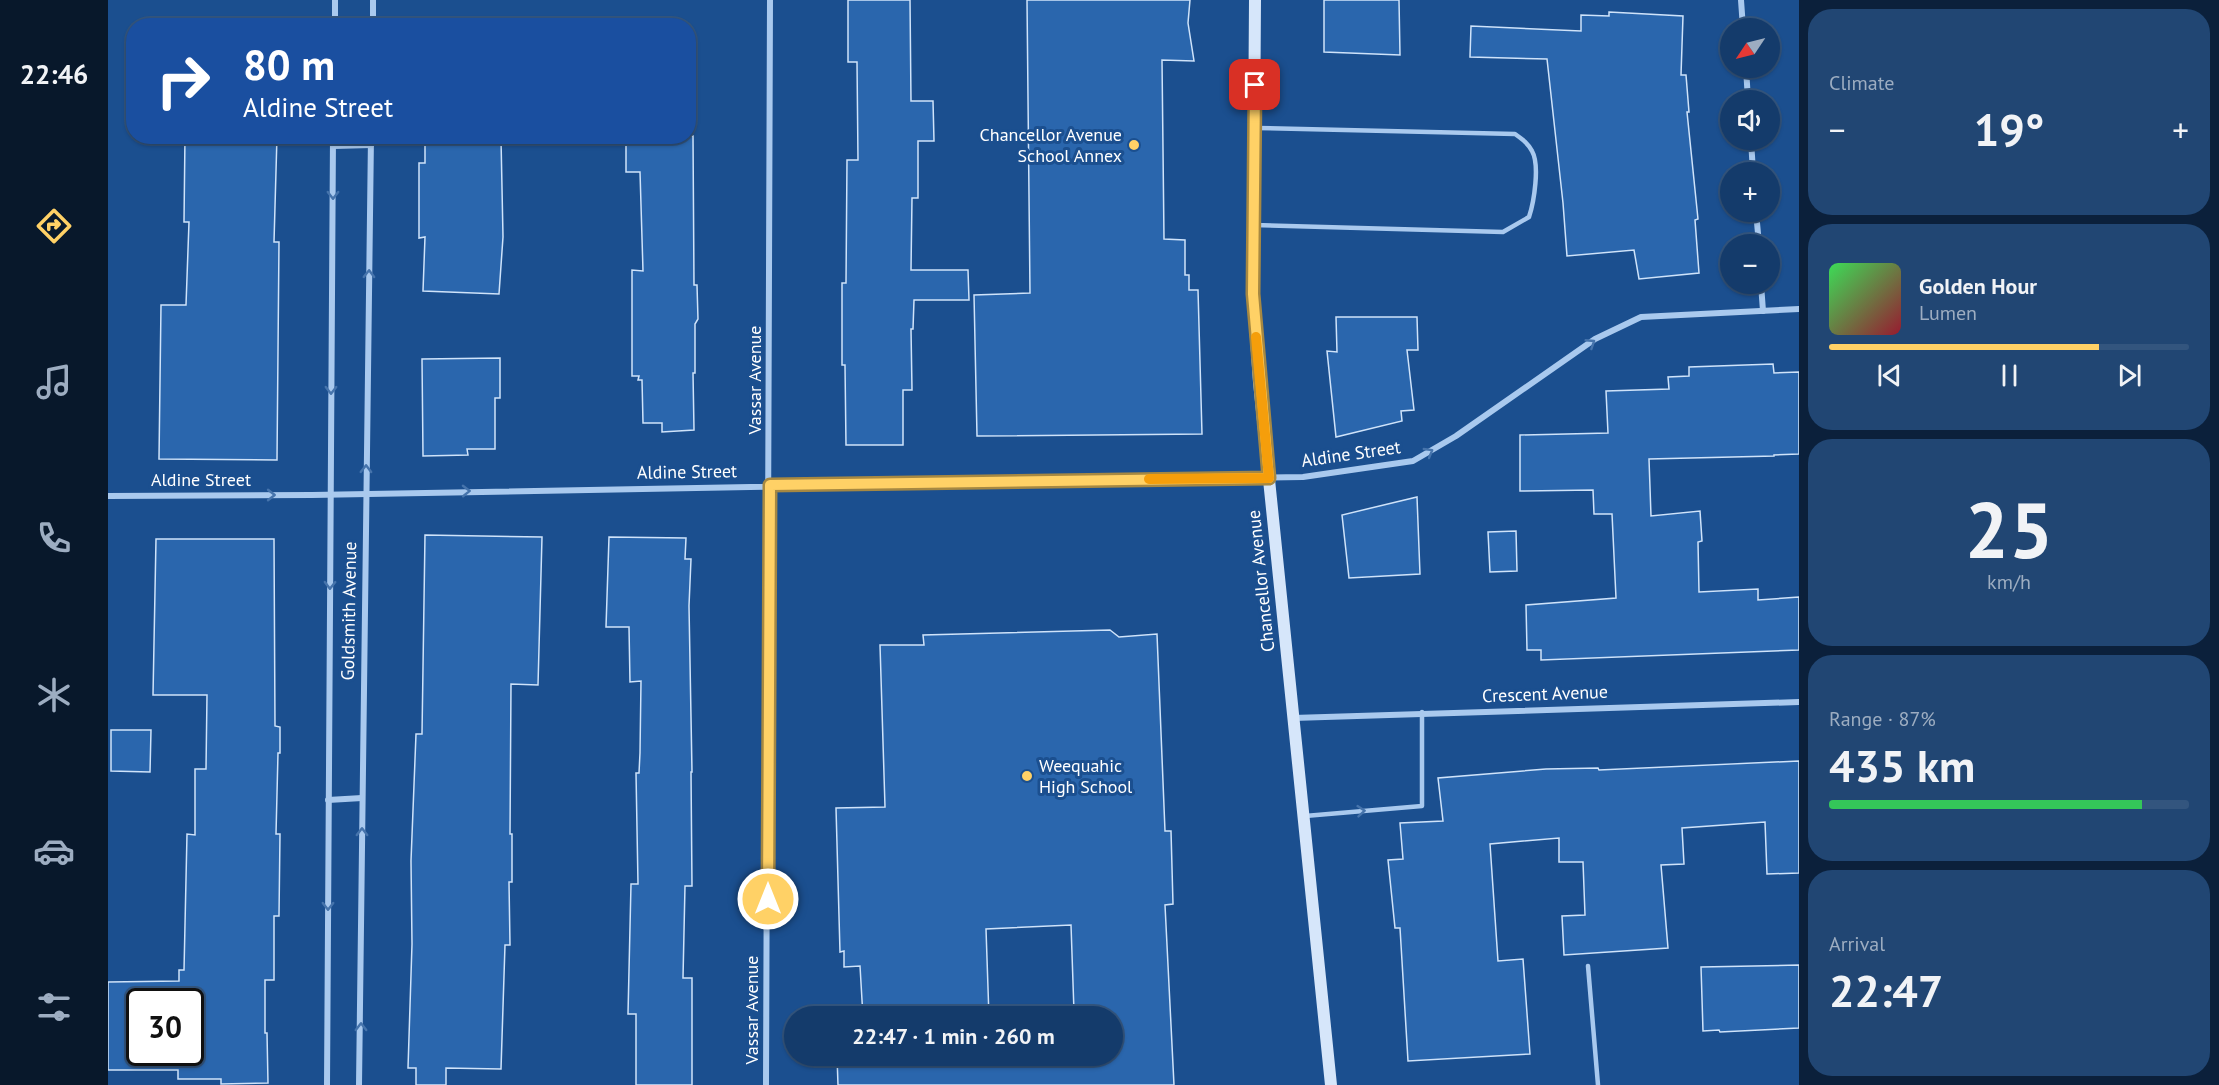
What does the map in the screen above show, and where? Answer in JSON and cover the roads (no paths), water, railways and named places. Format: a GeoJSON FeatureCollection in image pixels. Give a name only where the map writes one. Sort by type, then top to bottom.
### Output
{"type":"FeatureCollection","features":[{"type":"Feature","properties":{"kind":"main road","name":"Chancellor Avenue"},"geometry":{"type":"LineString","coordinates":[[1255,0],[1253,294],[1269,478],[1331,1085]]}},
{"type":"Feature","properties":{"kind":"street"},"geometry":{"type":"LineString","coordinates":[[335,0],[335,18]]}},
{"type":"Feature","properties":{"kind":"street"},"geometry":{"type":"LineString","coordinates":[[373,0],[373,18]]}},
{"type":"Feature","properties":{"kind":"street","name":"Vassar Avenue"},"geometry":{"type":"LineString","coordinates":[[766,1085],[770,0]]}},
{"type":"Feature","properties":{"kind":"street"},"geometry":{"type":"LineString","coordinates":[[1741,0],[1742,18]]}},
{"type":"Feature","properties":{"kind":"street"},"geometry":{"type":"LineString","coordinates":[[333,146],[371,145]]}},
{"type":"Feature","properties":{"kind":"street","name":"Goldsmith Avenue"},"geometry":{"type":"LineString","coordinates":[[359,1085],[371,145]]}},
{"type":"Feature","properties":{"kind":"street","name":"Goldsmith Avenue"},"geometry":{"type":"LineString","coordinates":[[327,1085],[333,146]]}},
{"type":"Feature","properties":{"kind":"street"},"geometry":{"type":"LineString","coordinates":[[1762,294],[1763,311]]}},
{"type":"Feature","properties":{"kind":"street","name":"Aldine Street"},"geometry":{"type":"LineString","coordinates":[[108,496],[366,494],[1303,477],[1413,461],[1456,436],[1595,339],[1641,317],[1799,309]]}},
{"type":"Feature","properties":{"kind":"street","name":"Crescent Avenue"},"geometry":{"type":"LineString","coordinates":[[1293,718],[1422,712],[1799,702]]}},
{"type":"Feature","properties":{"kind":"street"},"geometry":{"type":"LineString","coordinates":[[328,800],[362,798]]}},
{"type":"Feature","properties":{"kind":"lane"},"geometry":{"type":"LineString","coordinates":[[1254,128],[1515,134],[1527,143],[1533,152],[1535,165],[1533,205],[1529,217],[1503,232],[1254,225]]}},
{"type":"Feature","properties":{"kind":"lane"},"geometry":{"type":"LineString","coordinates":[[1303,817],[1422,806],[1422,712]]}},
{"type":"Feature","properties":{"kind":"lane"},"geometry":{"type":"LineString","coordinates":[[1588,966],[1598,1085]]}},
{"type":"Feature","properties":{"kind":"place","name":"Chancellor Avenue School Annex"},"geometry":{"type":"Point","coordinates":[1134,145]}},
{"type":"Feature","properties":{"kind":"place","name":"Weequahic High School"},"geometry":{"type":"Point","coordinates":[1027,776]}}]}
